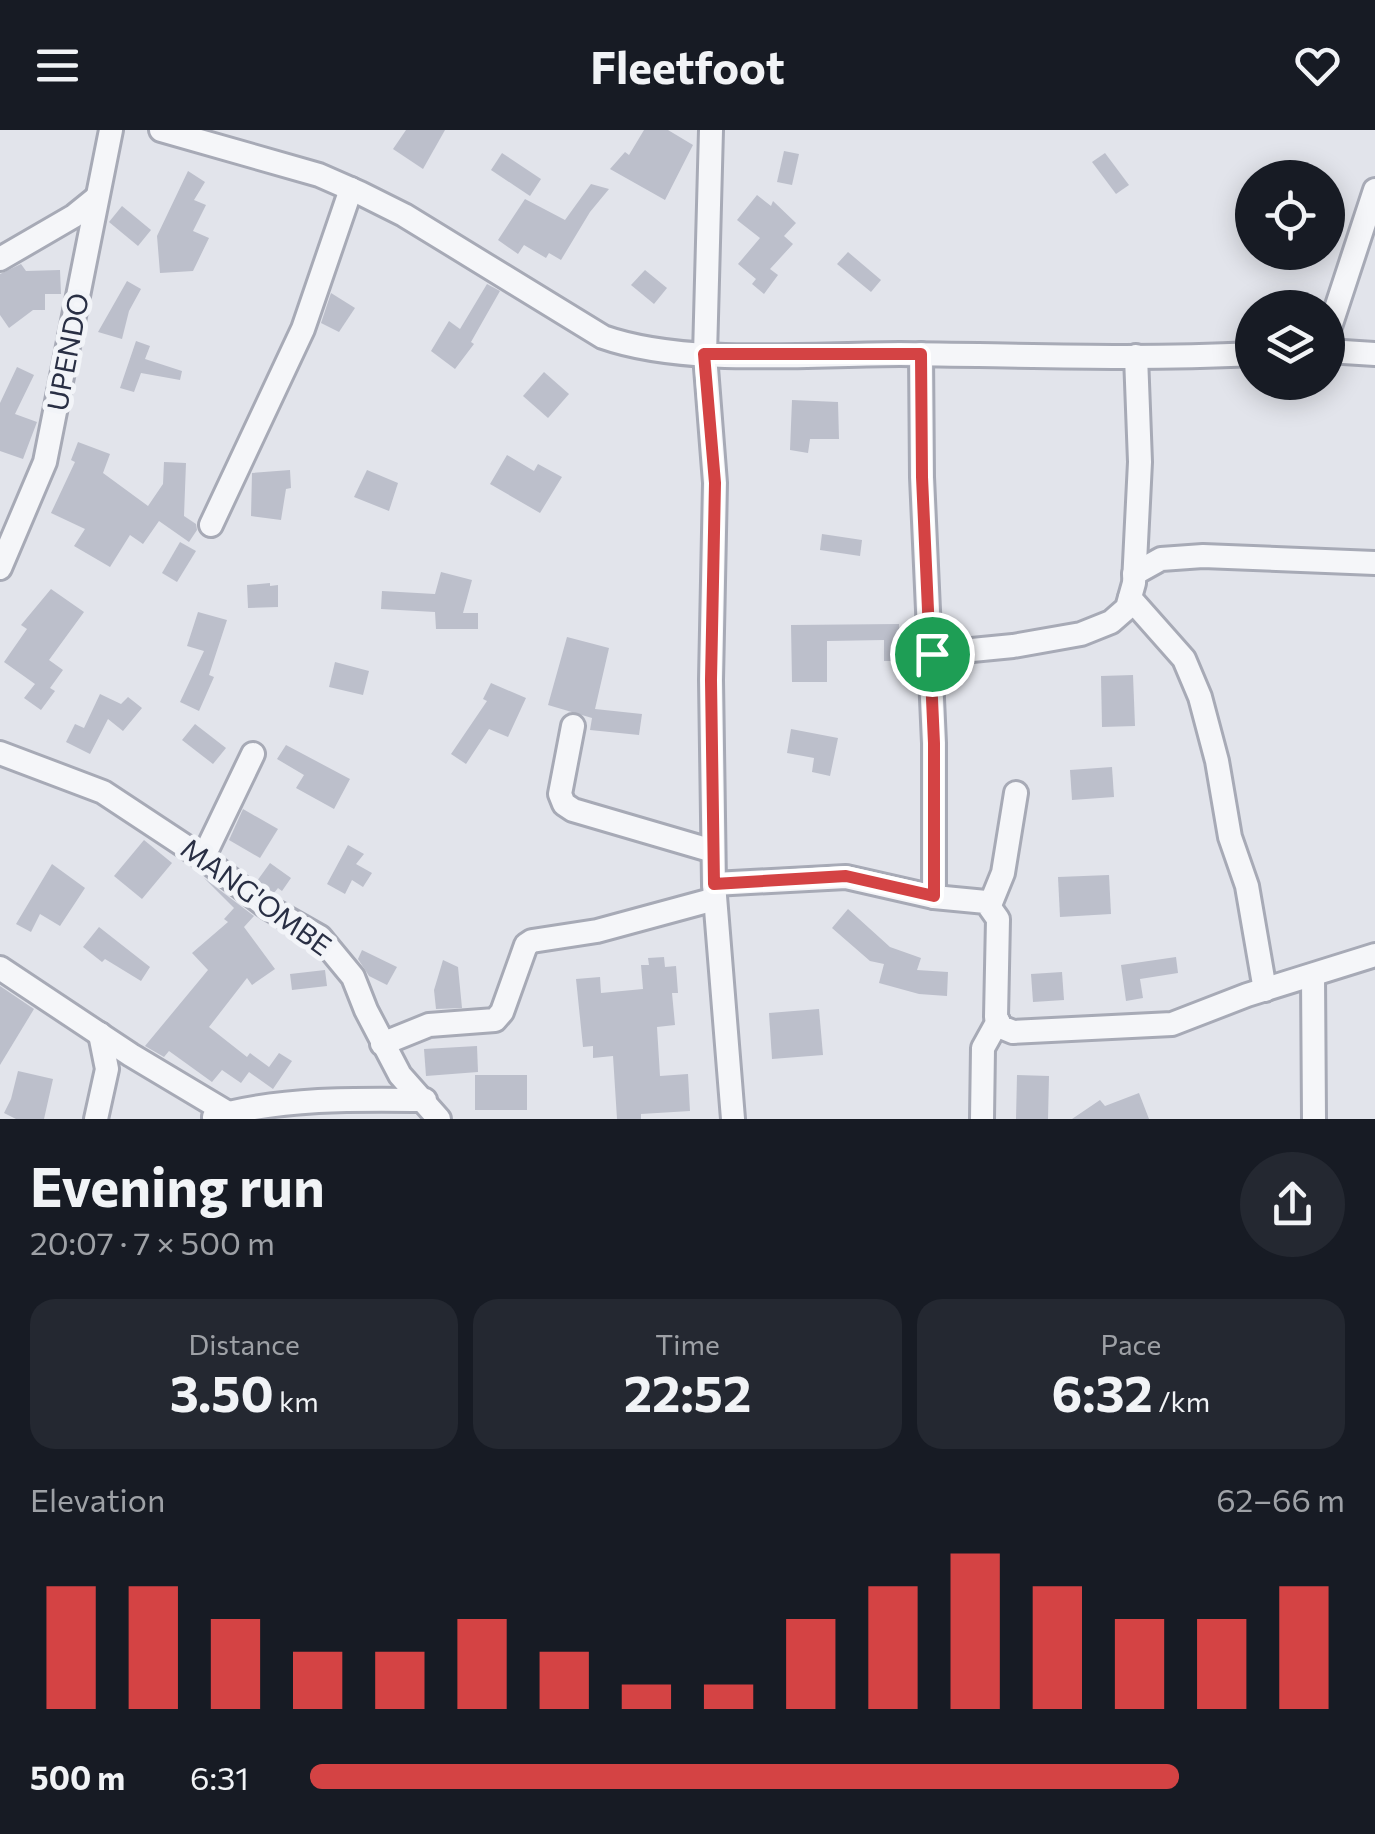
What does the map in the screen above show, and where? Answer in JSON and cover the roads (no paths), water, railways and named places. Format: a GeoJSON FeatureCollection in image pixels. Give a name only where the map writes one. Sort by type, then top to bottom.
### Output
{"type":"FeatureCollection","features":[{"type":"Feature","properties":{"kind":"street","name":"UPENDO"},"geometry":{"type":"LineString","coordinates":[[0,568],[45,462],[111,130]]}},
{"type":"Feature","properties":{"kind":"street"},"geometry":{"type":"LineString","coordinates":[[161,130],[319,175],[351,189],[404,215],[603,337],[632,348],[704,354],[1235,354]]}},
{"type":"Feature","properties":{"kind":"street"},"geometry":{"type":"LineString","coordinates":[[198,140],[227,130]]}},
{"type":"Feature","properties":{"kind":"street"},"geometry":{"type":"LineString","coordinates":[[711,130],[704,354],[715,483],[713,851],[733,1119]]}},
{"type":"Feature","properties":{"kind":"street"},"geometry":{"type":"LineString","coordinates":[[211,525],[304,329],[351,189]]}},
{"type":"Feature","properties":{"kind":"street"},"geometry":{"type":"LineString","coordinates":[[1342,290],[1375,190]]}},
{"type":"Feature","properties":{"kind":"street"},"geometry":{"type":"LineString","coordinates":[[0,259],[96,199]]}},
{"type":"Feature","properties":{"kind":"street"},"geometry":{"type":"LineString","coordinates":[[1345,352],[1375,354]]}},
{"type":"Feature","properties":{"kind":"street"},"geometry":{"type":"LineString","coordinates":[[921,354],[922,477],[932,654],[934,896]]}},
{"type":"Feature","properties":{"kind":"street"},"geometry":{"type":"LineString","coordinates":[[932,654],[1081,634],[1111,622],[1127,608],[1134,574],[1140,462],[1136,356]]}},
{"type":"Feature","properties":{"kind":"street"},"geometry":{"type":"LineString","coordinates":[[1134,574],[1161,559],[1202,556],[1375,564]]}},
{"type":"Feature","properties":{"kind":"street"},"geometry":{"type":"LineString","coordinates":[[1130,598],[1184,659],[1200,697],[1230,836],[1247,886],[1264,990]]}},
{"type":"Feature","properties":{"kind":"street"},"geometry":{"type":"LineString","coordinates":[[572,726],[560,794],[564,804],[573,810],[713,851]]}},
{"type":"Feature","properties":{"kind":"street","name":"MANG'OMBE"},"geometry":{"type":"LineString","coordinates":[[0,753],[103,792],[203,858],[266,907],[320,938],[353,976],[400,1075],[439,1119]]}},
{"type":"Feature","properties":{"kind":"street"},"geometry":{"type":"LineString","coordinates":[[203,858],[254,754]]}},
{"type":"Feature","properties":{"kind":"street"},"geometry":{"type":"LineString","coordinates":[[990,905],[1002,873],[1016,793]]}},
{"type":"Feature","properties":{"kind":"street"},"geometry":{"type":"LineString","coordinates":[[382,1044],[430,1025],[495,1020],[502,1012],[526,945],[532,941],[597,930],[714,892],[846,876],[990,905]]}},
{"type":"Feature","properties":{"kind":"street"},"geometry":{"type":"LineString","coordinates":[[982,1119],[983,1048],[998,1022],[998,919],[990,905]]}},
{"type":"Feature","properties":{"kind":"street"},"geometry":{"type":"LineString","coordinates":[[998,1022],[1013,1032],[1172,1024],[1375,955]]}},
{"type":"Feature","properties":{"kind":"street"},"geometry":{"type":"LineString","coordinates":[[0,968],[218,1116],[369,1099],[424,1100]]}},
{"type":"Feature","properties":{"kind":"street"},"geometry":{"type":"LineString","coordinates":[[1313,976],[1314,1119]]}},
{"type":"Feature","properties":{"kind":"street"},"geometry":{"type":"LineString","coordinates":[[96,1119],[107,1069],[100,1034]]}}]}
